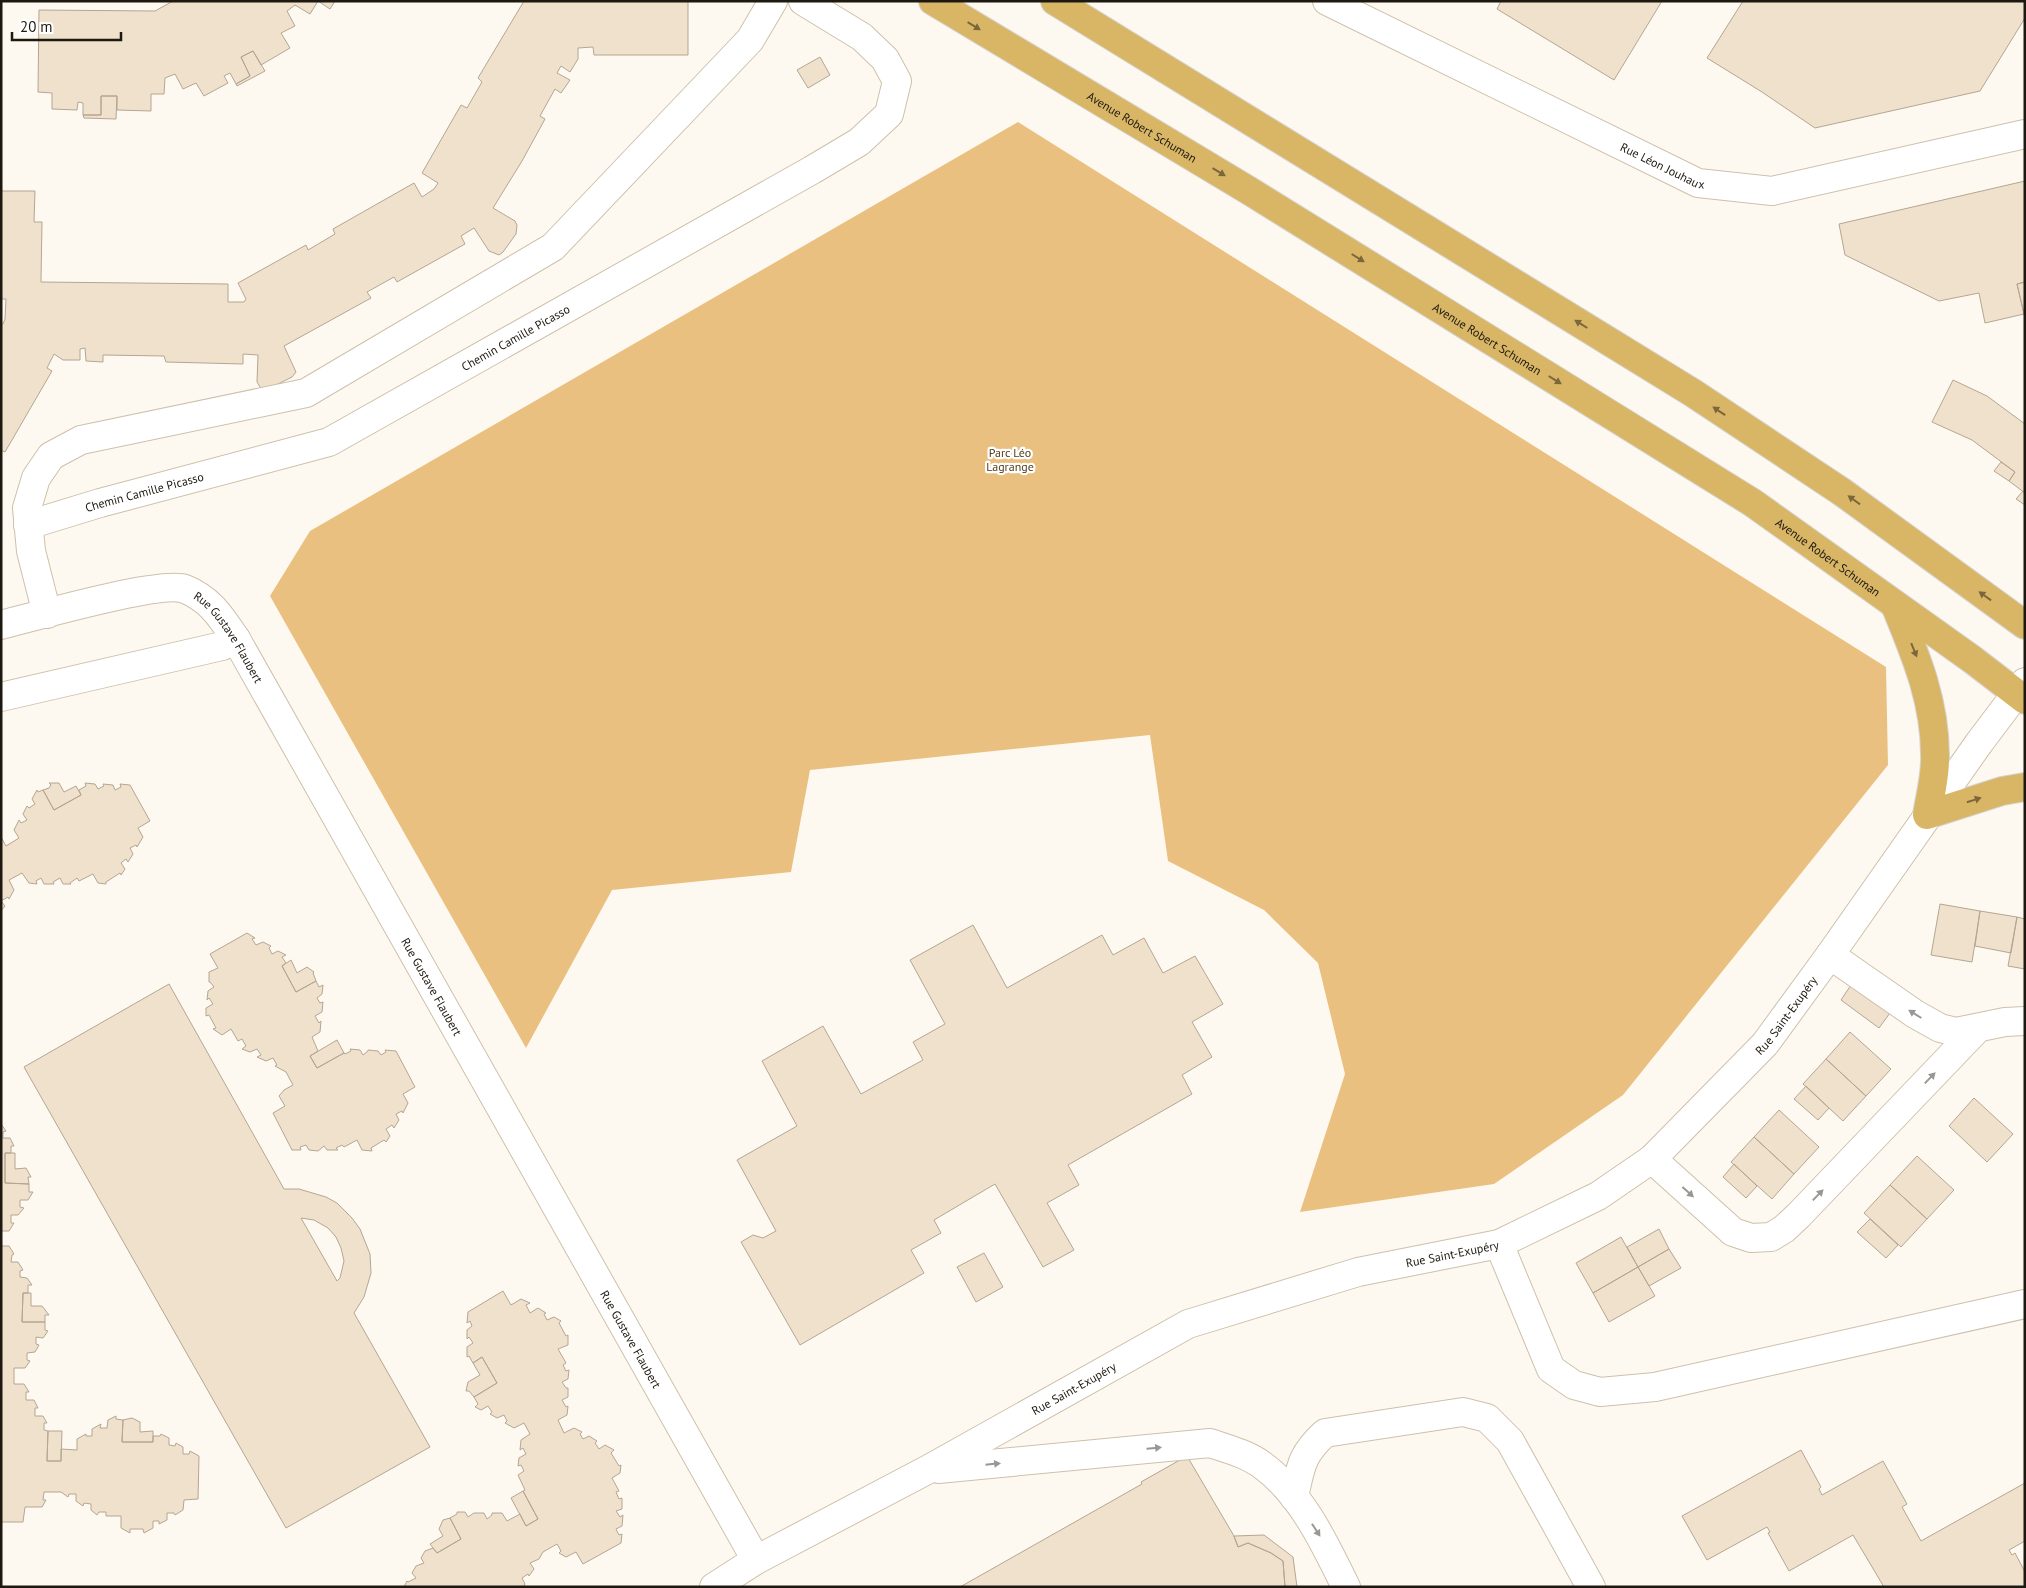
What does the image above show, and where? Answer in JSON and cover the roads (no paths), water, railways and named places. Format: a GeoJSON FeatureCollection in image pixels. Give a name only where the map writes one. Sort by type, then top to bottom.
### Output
{"type":"FeatureCollection","features":[{"type":"Feature","properties":{"kind":"main road","name":"Avenue Robert Schuman"},"geometry":{"type":"LineString","coordinates":[[933,1],[1248,190],[1745,498],[1895,605],[2022,692]]}},
{"type":"Feature","properties":{"kind":"main road"},"geometry":{"type":"LineString","coordinates":[[1055,1],[1693,393],[1842,492],[2025,625]]}},
{"type":"Feature","properties":{"kind":"main road"},"geometry":{"type":"LineString","coordinates":[[1895,605],[1921,668],[1932,714],[1936,756],[1927,815],[2002,791],[2025,787]]}},
{"type":"Feature","properties":{"kind":"street"},"geometry":{"type":"LineString","coordinates":[[47,614],[31,551],[27,508],[36,478],[51,456],[81,440],[306,393],[553,247],[750,40],[773,1]]}},
{"type":"Feature","properties":{"kind":"street","name":"Chemin Camille Picasso"},"geometry":{"type":"LineString","coordinates":[[28,525],[100,503],[329,442],[859,142],[889,114],[897,81],[885,59],[862,37],[803,1]]}},
{"type":"Feature","properties":{"kind":"street","name":"Rue Léon Jouhaux"},"geometry":{"type":"LineString","coordinates":[[1327,1],[1698,183],[1772,191],[2025,134]]}},
{"type":"Feature","properties":{"kind":"street","name":"Rue Gustave Flaubert"},"geometry":{"type":"LineString","coordinates":[[1,625],[154,588],[182,588],[206,600],[236,639],[756,1560]]}},
{"type":"Feature","properties":{"kind":"street"},"geometry":{"type":"LineString","coordinates":[[1,697],[222,646],[236,639]]}},
{"type":"Feature","properties":{"kind":"street","name":"Rue Saint-Exupéry"},"geometry":{"type":"LineString","coordinates":[[714,1587],[756,1560],[927,1470],[1188,1324],[1358,1272],[1498,1244],[1598,1196],[1652,1159],[1765,1044],[1830,955],[1927,815],[2022,692]]}},
{"type":"Feature","properties":{"kind":"street"},"geometry":{"type":"LineString","coordinates":[[1830,955],[1915,1014],[1940,1028],[1956,1032],[2005,1022],[2025,1021]]}},
{"type":"Feature","properties":{"kind":"street"},"geometry":{"type":"LineString","coordinates":[[1652,1159],[1733,1232],[1751,1238],[1771,1237],[1784,1229],[1798,1216],[1977,1029]]}},
{"type":"Feature","properties":{"kind":"street"},"geometry":{"type":"LineString","coordinates":[[1498,1244],[1551,1369],[1574,1385],[1600,1392],[1655,1387],[2025,1304]]}},
{"type":"Feature","properties":{"kind":"street"},"geometry":{"type":"LineString","coordinates":[[1294,1497],[1301,1464],[1311,1446],[1326,1432],[1463,1412],[1487,1418],[1510,1441],[1591,1587]]}},
{"type":"Feature","properties":{"kind":"street"},"geometry":{"type":"LineString","coordinates":[[927,1470],[1210,1443],[1235,1451],[1262,1465],[1293,1494],[1325,1543],[1346,1587]]}},
{"type":"Feature","properties":{"kind":"park label","name":"Parc Léo Lagrange"},"geometry":{"type":"Point","coordinates":[1010,459]}}]}
